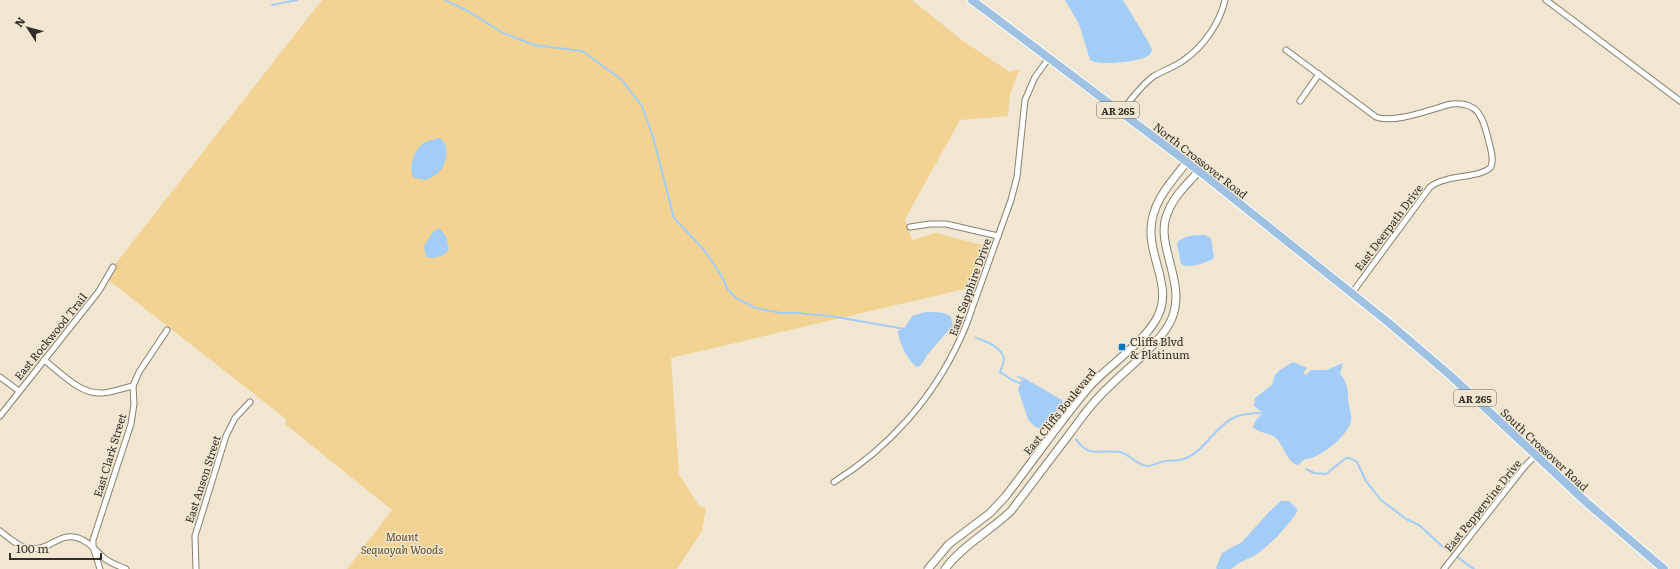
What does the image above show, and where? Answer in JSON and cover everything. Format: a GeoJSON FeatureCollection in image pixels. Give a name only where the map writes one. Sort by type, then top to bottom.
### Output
{"type":"FeatureCollection","features":[{"type":"Feature","properties":{"kind":"main road","name":"North Crossover Road"},"geometry":{"type":"LineString","coordinates":[[972,0],[1199,171],[1413,343]]}},
{"type":"Feature","properties":{"kind":"main road","name":"South Crossover Road"},"geometry":{"type":"LineString","coordinates":[[1413,343],[1452,376],[1632,543],[1664,569]]}},
{"type":"Feature","properties":{"kind":"street"},"geometry":{"type":"LineString","coordinates":[[1121,112],[1141,88],[1154,77],[1183,61],[1194,52],[1220,17],[1225,0]]}},
{"type":"Feature","properties":{"kind":"street"},"geometry":{"type":"LineString","coordinates":[[1546,0],[1680,101]]}},
{"type":"Feature","properties":{"kind":"street"},"geometry":{"type":"LineString","coordinates":[[1286,50],[1319,74],[1300,101]]}},
{"type":"Feature","properties":{"kind":"street","name":"East Sapphire Drive"},"geometry":{"type":"LineString","coordinates":[[834,482],[878,450],[901,428],[932,389],[947,365],[962,336],[1011,200],[1017,177],[1025,100],[1035,77],[1049,58]]}},
{"type":"Feature","properties":{"kind":"street","name":"East Deerpath Drive"},"geometry":{"type":"LineString","coordinates":[[1319,74],[1371,114],[1382,119],[1392,119],[1451,104],[1461,103],[1470,106],[1477,111],[1484,124],[1492,158],[1491,167],[1484,171],[1441,181],[1430,187],[1352,293]]}},
{"type":"Feature","properties":{"kind":"street","name":"East Cliffs Boulevard"},"geometry":{"type":"LineString","coordinates":[[928,569],[949,544],[990,513],[1005,497],[1091,385],[1144,336],[1153,324],[1160,312],[1163,301],[1162,285],[1150,234],[1154,208],[1162,193],[1187,162]]}},
{"type":"Feature","properties":{"kind":"street","name":"East Cliffs Boulevard"},"geometry":{"type":"LineString","coordinates":[[945,569],[960,551],[1000,521],[1097,398],[1167,329],[1176,303],[1176,282],[1165,239],[1164,221],[1168,211],[1179,194],[1199,171]]}},
{"type":"Feature","properties":{"kind":"street"},"geometry":{"type":"LineString","coordinates":[[910,227],[930,224],[946,224],[998,236]]}},
{"type":"Feature","properties":{"kind":"street","name":"East Rockwood Trail"},"geometry":{"type":"LineString","coordinates":[[0,416],[99,291],[113,267]]}},
{"type":"Feature","properties":{"kind":"street","name":"East Clark Street"},"geometry":{"type":"LineString","coordinates":[[100,569],[93,547],[94,534],[131,424],[134,404],[133,386],[139,372],[166,330]]}},
{"type":"Feature","properties":{"kind":"street"},"geometry":{"type":"LineString","coordinates":[[44,360],[76,385],[88,391],[102,393],[133,386]]}},
{"type":"Feature","properties":{"kind":"street"},"geometry":{"type":"LineString","coordinates":[[0,377],[19,391]]}},
{"type":"Feature","properties":{"kind":"street","name":"East Anson Street"},"geometry":{"type":"LineString","coordinates":[[196,569],[195,536],[226,436],[236,418],[250,402]]}},
{"type":"Feature","properties":{"kind":"street","name":"East Peppervine Drive"},"geometry":{"type":"LineString","coordinates":[[1444,569],[1466,539],[1525,466],[1536,455]]}},
{"type":"Feature","properties":{"kind":"street"},"geometry":{"type":"LineString","coordinates":[[0,531],[17,544],[27,549],[37,550],[66,536],[76,537],[93,547],[105,558],[126,569]]}},
{"type":"Feature","properties":{"kind":"green space","name":"Mount Sequoyah Woods"},"geometry":{"type":"Polygon","coordinates":[[[322,0],[912,0],[963,41],[1010,72],[1020,69],[1010,94],[1008,116],[960,120],[905,219],[912,240],[936,233],[982,245],[973,287],[671,358],[679,474],[699,506],[706,508],[702,531],[677,569],[347,569],[392,510],[285,424],[286,419],[106,278],[113,267],[322,0]]]}},
{"type":"Feature","properties":{"kind":"water"},"geometry":{"type":"Polygon","coordinates":[[[1065,0],[1123,0],[1149,43],[1152,50],[1151,53],[1138,60],[1102,63],[1090,60],[1079,24],[1065,0]]]}},
{"type":"Feature","properties":{"kind":"water"},"geometry":{"type":"Polygon","coordinates":[[[440,138],[446,149],[446,159],[442,168],[437,174],[426,180],[414,178],[411,169],[413,158],[418,148],[425,142],[440,138]]]}},
{"type":"Feature","properties":{"kind":"water"},"geometry":{"type":"Polygon","coordinates":[[[439,228],[446,236],[449,249],[445,254],[439,257],[426,257],[424,246],[433,232],[439,228]]]}},
{"type":"Feature","properties":{"kind":"water"},"geometry":{"type":"Polygon","coordinates":[[[1193,235],[1205,235],[1211,238],[1214,258],[1198,265],[1188,266],[1181,264],[1177,243],[1182,238],[1193,235]]]}},
{"type":"Feature","properties":{"kind":"water"},"geometry":{"type":"Polygon","coordinates":[[[925,312],[939,312],[948,315],[951,317],[953,326],[952,330],[948,331],[928,354],[921,365],[917,367],[910,360],[904,350],[898,335],[898,331],[905,327],[912,316],[925,312]]]}},
{"type":"Feature","properties":{"kind":"water"},"geometry":{"type":"Polygon","coordinates":[[[1293,362],[1307,368],[1303,373],[1306,375],[1311,370],[1326,370],[1343,363],[1340,374],[1347,386],[1351,417],[1349,427],[1332,446],[1311,458],[1305,459],[1298,465],[1291,461],[1279,441],[1274,436],[1259,431],[1253,427],[1255,421],[1262,414],[1262,412],[1254,406],[1255,398],[1272,385],[1275,375],[1280,370],[1293,362]]]}},
{"type":"Feature","properties":{"kind":"water"},"geometry":{"type":"Polygon","coordinates":[[[1015,375],[1024,378],[1062,400],[1063,403],[1061,409],[1044,428],[1040,429],[1034,426],[1028,419],[1018,389],[1022,380],[1015,375]]]}},
{"type":"Feature","properties":{"kind":"water"},"geometry":{"type":"Polygon","coordinates":[[[1281,501],[1289,501],[1298,510],[1276,538],[1256,555],[1239,563],[1231,569],[1217,569],[1216,568],[1222,553],[1242,542],[1281,501]]]}},
{"type":"Feature","properties":{"kind":"waterway"},"geometry":{"type":"LineString","coordinates":[[272,5],[297,0]]}},
{"type":"Feature","properties":{"kind":"waterway"},"geometry":{"type":"LineString","coordinates":[[445,0],[468,11],[503,33],[534,45],[582,51],[621,79],[642,106],[653,137],[674,218],[705,251],[721,275],[728,290],[736,298],[756,308],[781,313],[799,313],[836,317],[905,329]]}},
{"type":"Feature","properties":{"kind":"waterway"},"geometry":{"type":"LineString","coordinates":[[976,338],[997,348],[1003,355],[1004,359],[1000,372],[1012,380],[1022,384]]}},
{"type":"Feature","properties":{"kind":"waterway"},"geometry":{"type":"LineString","coordinates":[[1076,439],[1081,445],[1090,451],[1113,451],[1124,453],[1140,464],[1149,466],[1165,461],[1180,460],[1188,457],[1202,447],[1226,422],[1244,415],[1263,413]]}},
{"type":"Feature","properties":{"kind":"waterway"},"geometry":{"type":"LineString","coordinates":[[1306,469],[1314,473],[1326,474],[1346,458],[1350,458],[1357,462],[1366,481],[1381,500],[1406,519],[1419,525],[1443,547],[1474,569]]}},
{"type":"Feature","properties":{"kind":"place","name":"Cliffs Blvd & Platinum"},"geometry":{"type":"Point","coordinates":[1122,347]}}]}
